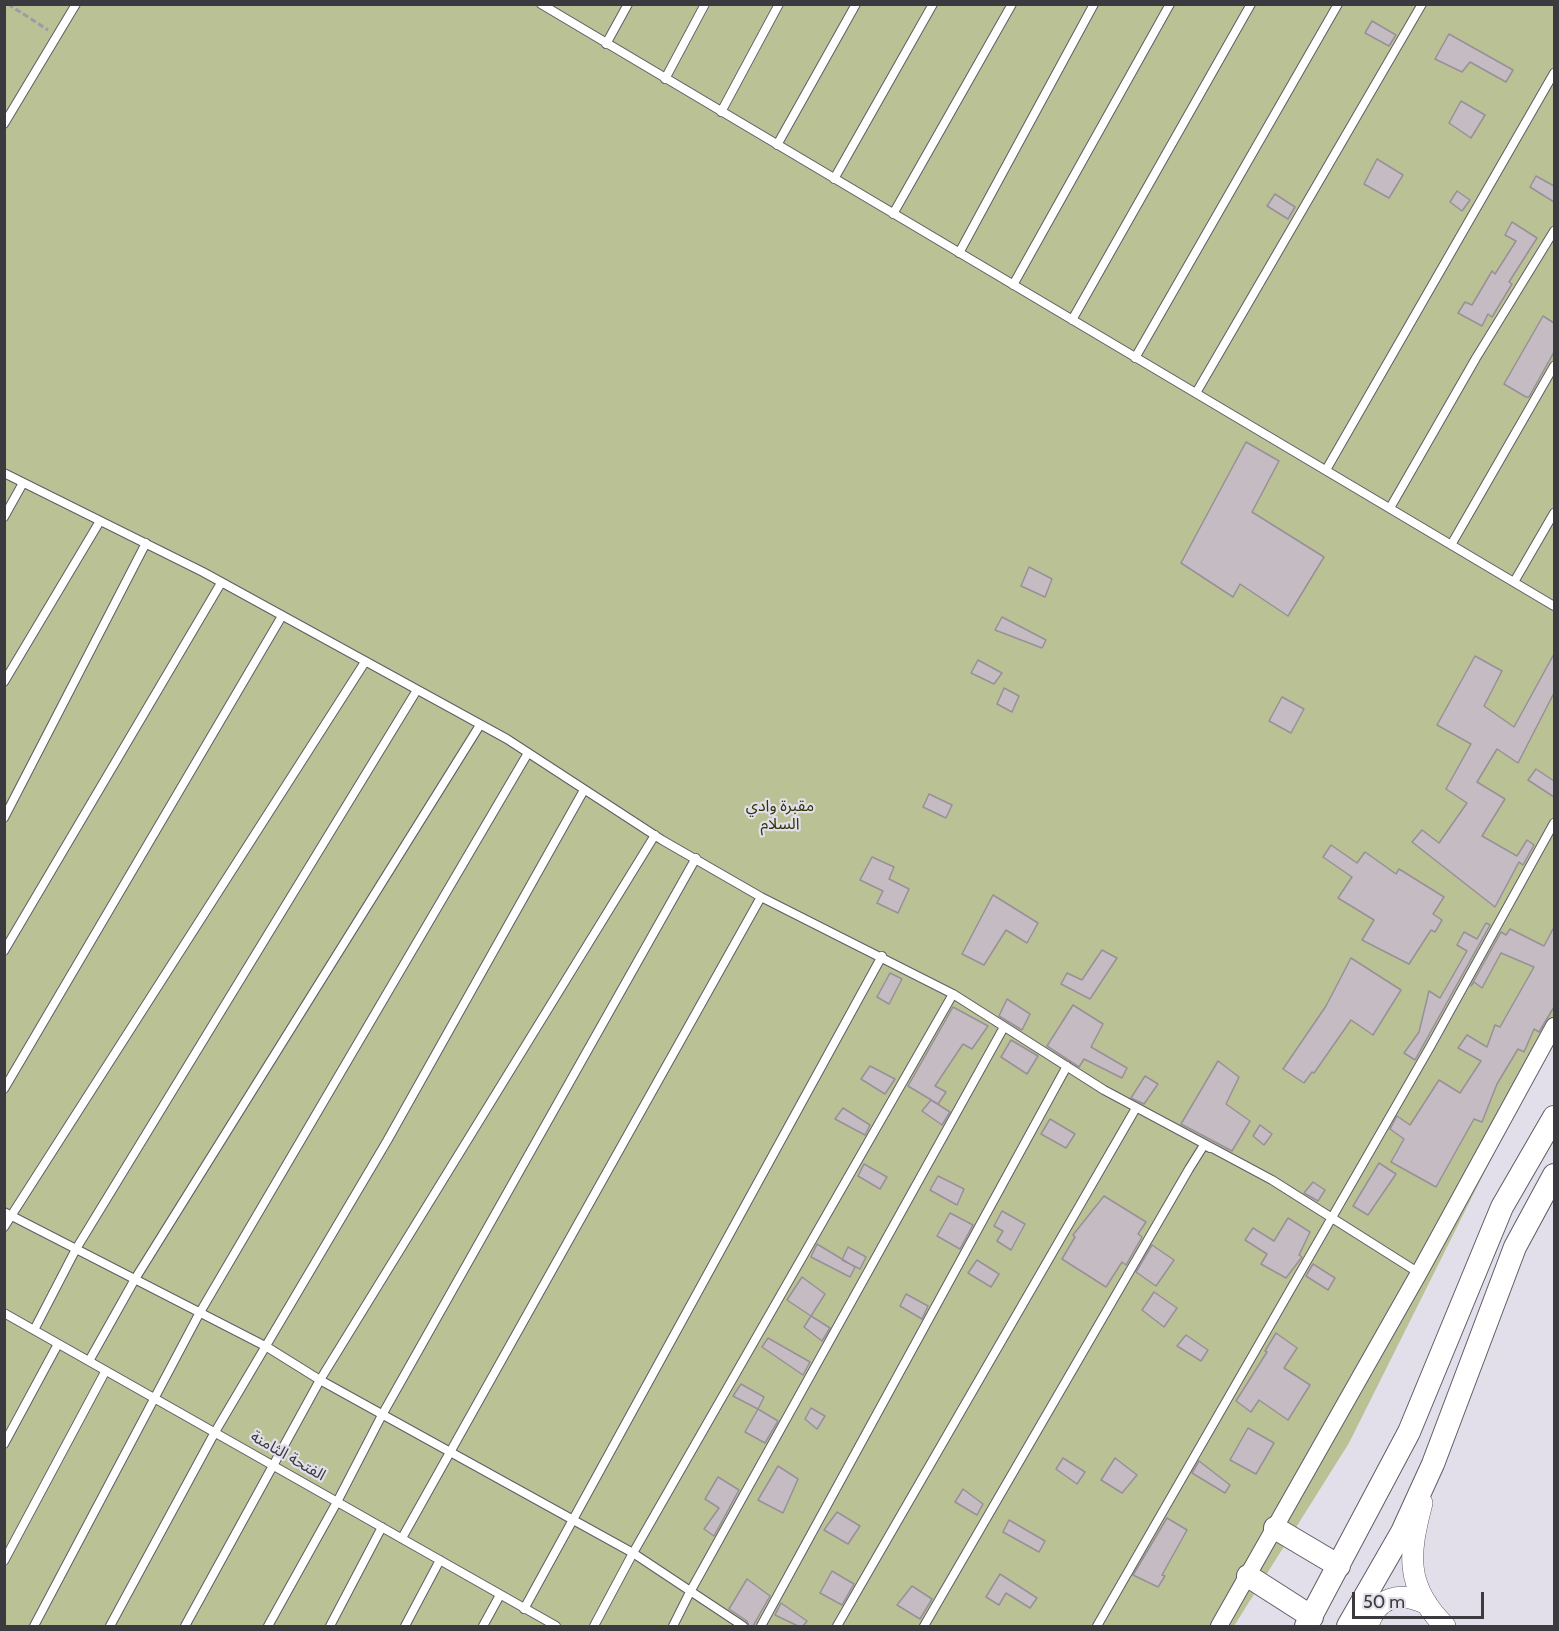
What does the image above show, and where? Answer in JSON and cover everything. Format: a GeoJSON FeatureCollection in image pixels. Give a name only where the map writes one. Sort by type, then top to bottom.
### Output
{"type":"FeatureCollection","features":[{"type":"Feature","properties":{"kind":"main road"},"geometry":{"type":"LineString","coordinates":[[1248,1576],[1309,1622],[1409,1432],[1502,1207],[1554,1117]]}},
{"type":"Feature","properties":{"kind":"main road"},"geometry":{"type":"LineString","coordinates":[[1348,1626],[1402,1532],[1433,1464],[1515,1248],[1554,1174]]}},
{"type":"Feature","properties":{"kind":"main road"},"geometry":{"type":"LineString","coordinates":[[1462,1300],[1464,1307],[1476,1316],[1490,1312]]}},
{"type":"Feature","properties":{"kind":"main road"},"geometry":{"type":"LineString","coordinates":[[1436,1368],[1449,1360],[1463,1366],[1467,1373]]}},
{"type":"Feature","properties":{"kind":"main road"},"geometry":{"type":"LineString","coordinates":[[1275,1528],[1339,1566]]}},
{"type":"Feature","properties":{"kind":"street"},"geometry":{"type":"LineString","coordinates":[[1219,1626],[1419,1273],[1554,1026]]}},
{"type":"Feature","properties":{"kind":"street"},"geometry":{"type":"LineString","coordinates":[[1433,1464],[1410,1553],[1414,1576],[1427,1604],[1445,1626]]}},
{"type":"Feature","properties":{"kind":"street"},"geometry":{"type":"LineString","coordinates":[[1368,1626],[1377,1607],[1387,1599],[1398,1596],[1414,1598],[1427,1604]]}},
{"type":"Feature","properties":{"kind":"lane"},"geometry":{"type":"LineString","coordinates":[[4,124],[76,4]]}},
{"type":"Feature","properties":{"kind":"lane"},"geometry":{"type":"LineString","coordinates":[[541,4],[551,7],[606,44],[1554,606]]}},
{"type":"Feature","properties":{"kind":"lane"},"geometry":{"type":"LineString","coordinates":[[606,44],[628,4]]}},
{"type":"Feature","properties":{"kind":"lane"},"geometry":{"type":"LineString","coordinates":[[665,79],[705,4]]}},
{"type":"Feature","properties":{"kind":"lane"},"geometry":{"type":"LineString","coordinates":[[721,112],[779,4]]}},
{"type":"Feature","properties":{"kind":"lane"},"geometry":{"type":"LineString","coordinates":[[777,145],[856,4]]}},
{"type":"Feature","properties":{"kind":"lane"},"geometry":{"type":"LineString","coordinates":[[834,179],[933,4]]}},
{"type":"Feature","properties":{"kind":"lane"},"geometry":{"type":"LineString","coordinates":[[893,214],[1012,4]]}},
{"type":"Feature","properties":{"kind":"lane"},"geometry":{"type":"LineString","coordinates":[[959,253],[1094,4]]}},
{"type":"Feature","properties":{"kind":"lane"},"geometry":{"type":"LineString","coordinates":[[1013,285],[1170,4]]}},
{"type":"Feature","properties":{"kind":"lane"},"geometry":{"type":"LineString","coordinates":[[1072,320],[1251,4]]}},
{"type":"Feature","properties":{"kind":"lane"},"geometry":{"type":"LineString","coordinates":[[1135,358],[1338,4]]}},
{"type":"Feature","properties":{"kind":"lane"},"geometry":{"type":"LineString","coordinates":[[1196,393],[1422,4]]}},
{"type":"Feature","properties":{"kind":"lane"},"geometry":{"type":"LineString","coordinates":[[1326,470],[1554,73]]}},
{"type":"Feature","properties":{"kind":"lane"},"geometry":{"type":"LineString","coordinates":[[1390,508],[1476,358],[1554,231]]}},
{"type":"Feature","properties":{"kind":"lane"},"geometry":{"type":"LineString","coordinates":[[1451,544],[1554,366]]}},
{"type":"Feature","properties":{"kind":"lane"},"geometry":{"type":"LineString","coordinates":[[4,473],[146,543],[480,725],[656,835],[761,897],[882,956],[953,994],[1136,1108],[1220,1152],[1333,1217],[1419,1273]]}},
{"type":"Feature","properties":{"kind":"lane"},"geometry":{"type":"LineString","coordinates":[[4,518],[23,483]]}},
{"type":"Feature","properties":{"kind":"lane"},"geometry":{"type":"LineString","coordinates":[[1514,582],[1554,513]]}},
{"type":"Feature","properties":{"kind":"lane"},"geometry":{"type":"LineString","coordinates":[[4,682],[100,521]]}},
{"type":"Feature","properties":{"kind":"lane"},"geometry":{"type":"LineString","coordinates":[[4,818],[146,543]]}},
{"type":"Feature","properties":{"kind":"lane"},"geometry":{"type":"LineString","coordinates":[[4,951],[221,583]]}},
{"type":"Feature","properties":{"kind":"lane"},"geometry":{"type":"LineString","coordinates":[[4,1089],[282,616]]}},
{"type":"Feature","properties":{"kind":"lane"},"geometry":{"type":"LineString","coordinates":[[4,1227],[8,1214],[365,662]]}},
{"type":"Feature","properties":{"kind":"lane"},"geometry":{"type":"LineString","coordinates":[[34,1330],[76,1249],[417,690]]}},
{"type":"Feature","properties":{"kind":"lane"},"geometry":{"type":"LineString","coordinates":[[89,1361],[135,1279],[480,725]]}},
{"type":"Feature","properties":{"kind":"lane"},"geometry":{"type":"LineString","coordinates":[[34,1626],[156,1400],[199,1314],[528,753]]}},
{"type":"Feature","properties":{"kind":"lane"},"geometry":{"type":"LineString","coordinates":[[110,1626],[215,1432],[387,1141],[584,790]]}},
{"type":"Feature","properties":{"kind":"lane"},"geometry":{"type":"LineString","coordinates":[[1097,1626],[1333,1217],[1554,823]]}},
{"type":"Feature","properties":{"kind":"lane"},"geometry":{"type":"LineString","coordinates":[[184,1626],[320,1380],[656,835]]}},
{"type":"Feature","properties":{"kind":"lane"},"geometry":{"type":"LineString","coordinates":[[268,1626],[382,1415],[696,858]]}},
{"type":"Feature","properties":{"kind":"lane"},"geometry":{"type":"LineString","coordinates":[[402,1538],[761,897]]}},
{"type":"Feature","properties":{"kind":"lane"},"geometry":{"type":"LineString","coordinates":[[524,1609],[882,956]]}},
{"type":"Feature","properties":{"kind":"lane"},"geometry":{"type":"LineString","coordinates":[[594,1626],[633,1553],[953,994]]}},
{"type":"Feature","properties":{"kind":"lane"},"geometry":{"type":"LineString","coordinates":[[673,1626],[1004,1027]]}},
{"type":"Feature","properties":{"kind":"lane"},"geometry":{"type":"LineString","coordinates":[[761,1626],[1067,1066]]}},
{"type":"Feature","properties":{"kind":"lane"},"geometry":{"type":"LineString","coordinates":[[837,1626],[1136,1108]]}},
{"type":"Feature","properties":{"kind":"lane"},"geometry":{"type":"LineString","coordinates":[[924,1626],[1204,1145],[1220,1152]]}},
{"type":"Feature","properties":{"kind":"lane"},"geometry":{"type":"LineString","coordinates":[[8,1214],[267,1347],[382,1415],[450,1450],[633,1553],[743,1626]]}},
{"type":"Feature","properties":{"kind":"lane","name":"الفتحة الثامنة"},"geometry":{"type":"LineString","coordinates":[[4,1313],[556,1626]]}},
{"type":"Feature","properties":{"kind":"lane"},"geometry":{"type":"LineString","coordinates":[[4,1444],[58,1344]]}},
{"type":"Feature","properties":{"kind":"lane"},"geometry":{"type":"LineString","coordinates":[[4,1561],[105,1372]]}},
{"type":"Feature","properties":{"kind":"lane"},"geometry":{"type":"LineString","coordinates":[[330,1626],[382,1527]]}},
{"type":"Feature","properties":{"kind":"lane"},"geometry":{"type":"LineString","coordinates":[[405,1626],[440,1560]]}},
{"type":"Feature","properties":{"kind":"lane"},"geometry":{"type":"LineString","coordinates":[[483,1626],[500,1595]]}},
{"type":"Feature","properties":{"kind":"path"},"geometry":{"type":"LineString","coordinates":[[8,4],[57,36]]}},
{"type":"Feature","properties":{"kind":"green space","name":"مقبرة وادي السلام"},"geometry":{"type":"Polygon","coordinates":[[[5,5],[1554,5],[1554,1033],[1349,1443],[1234,1626],[5,1626],[5,5]]]}},
{"type":"Feature","properties":{"kind":"building"},"geometry":{"type":"Polygon","coordinates":[[[1372,21],[1396,35],[1389,46],[1365,33],[1372,21]]]}},
{"type":"Feature","properties":{"kind":"building"},"geometry":{"type":"Polygon","coordinates":[[[1449,34],[1513,70],[1506,82],[1470,62],[1462,72],[1435,59],[1449,34]]]}},
{"type":"Feature","properties":{"kind":"building"},"geometry":{"type":"Polygon","coordinates":[[[1461,101],[1485,115],[1471,138],[1449,123],[1461,101]]]}},
{"type":"Feature","properties":{"kind":"building"},"geometry":{"type":"Polygon","coordinates":[[[1377,159],[1403,175],[1389,198],[1364,184],[1377,159]]]}},
{"type":"Feature","properties":{"kind":"building"},"geometry":{"type":"Polygon","coordinates":[[[1536,176],[1554,186],[1554,202],[1530,187],[1536,176]]]}},
{"type":"Feature","properties":{"kind":"building"},"geometry":{"type":"Polygon","coordinates":[[[1457,191],[1470,200],[1462,211],[1450,202],[1457,191]]]}},
{"type":"Feature","properties":{"kind":"building"},"geometry":{"type":"Polygon","coordinates":[[[1275,194],[1295,207],[1288,219],[1267,206],[1275,194]]]}},
{"type":"Feature","properties":{"kind":"building"},"geometry":{"type":"Polygon","coordinates":[[[1512,222],[1537,238],[1509,282],[1512,284],[1492,317],[1488,314],[1482,326],[1458,313],[1465,302],[1472,305],[1492,271],[1495,274],[1516,241],[1505,235],[1512,222]]]}},
{"type":"Feature","properties":{"kind":"building"},"geometry":{"type":"Polygon","coordinates":[[[1543,316],[1554,323],[1554,352],[1529,397],[1526,397],[1504,384],[1543,316]]]}},
{"type":"Feature","properties":{"kind":"building"},"geometry":{"type":"Polygon","coordinates":[[[1246,442],[1279,461],[1252,512],[1324,557],[1288,616],[1240,584],[1233,597],[1181,563],[1246,442]]]}},
{"type":"Feature","properties":{"kind":"building"},"geometry":{"type":"Polygon","coordinates":[[[1029,567],[1052,579],[1045,597],[1021,586],[1029,567]]]}},
{"type":"Feature","properties":{"kind":"building"},"geometry":{"type":"Polygon","coordinates":[[[1002,617],[1046,640],[1042,648],[995,630],[1002,617]]]}},
{"type":"Feature","properties":{"kind":"building"},"geometry":{"type":"Polygon","coordinates":[[[1554,654],[1554,693],[1518,763],[1497,749],[1477,782],[1505,799],[1482,836],[1517,856],[1527,840],[1534,845],[1523,865],[1519,862],[1495,907],[1412,842],[1422,830],[1439,843],[1467,803],[1446,789],[1471,744],[1437,725],[1475,656],[1502,671],[1484,706],[1514,727],[1554,654]]]}},
{"type":"Feature","properties":{"kind":"building"},"geometry":{"type":"Polygon","coordinates":[[[978,660],[1002,673],[994,684],[971,673],[978,660]]]}},
{"type":"Feature","properties":{"kind":"building"},"geometry":{"type":"Polygon","coordinates":[[[1004,688],[1019,696],[1012,712],[997,704],[1004,688]]]}},
{"type":"Feature","properties":{"kind":"building"},"geometry":{"type":"Polygon","coordinates":[[[1282,697],[1304,709],[1291,733],[1269,721],[1282,697]]]}},
{"type":"Feature","properties":{"kind":"building"},"geometry":{"type":"Polygon","coordinates":[[[1536,769],[1554,781],[1554,797],[1528,780],[1536,769]]]}},
{"type":"Feature","properties":{"kind":"building"},"geometry":{"type":"Polygon","coordinates":[[[929,794],[952,805],[946,818],[923,807],[929,794]]]}},
{"type":"Feature","properties":{"kind":"building"},"geometry":{"type":"Polygon","coordinates":[[[1331,845],[1357,863],[1365,852],[1396,874],[1399,869],[1444,897],[1433,914],[1442,920],[1435,932],[1431,930],[1409,964],[1362,940],[1374,920],[1338,898],[1352,877],[1323,857],[1331,845]]]}},
{"type":"Feature","properties":{"kind":"building"},"geometry":{"type":"Polygon","coordinates":[[[872,857],[894,867],[889,879],[909,889],[898,913],[877,903],[883,891],[860,880],[872,857]]]}},
{"type":"Feature","properties":{"kind":"building"},"geometry":{"type":"Polygon","coordinates":[[[993,895],[1038,923],[1027,943],[1006,930],[984,965],[962,954],[993,895]]]}},
{"type":"Feature","properties":{"kind":"building"},"geometry":{"type":"Polygon","coordinates":[[[1486,923],[1490,925],[1415,1060],[1404,1053],[1419,1032],[1429,991],[1440,998],[1467,951],[1457,945],[1464,932],[1477,939],[1486,923]]]}},
{"type":"Feature","properties":{"kind":"building"},"geometry":{"type":"Polygon","coordinates":[[[1554,927],[1554,1007],[1539,1032],[1534,1029],[1524,1052],[1518,1049],[1497,1084],[1482,1122],[1474,1119],[1436,1187],[1391,1162],[1404,1139],[1390,1129],[1397,1116],[1410,1125],[1439,1080],[1460,1093],[1481,1061],[1458,1048],[1467,1035],[1487,1047],[1495,1025],[1500,1027],[1534,967],[1501,953],[1482,988],[1474,982],[1471,986],[1501,932],[1506,935],[1510,929],[1544,946],[1554,927]]]}},
{"type":"Feature","properties":{"kind":"building"},"geometry":{"type":"Polygon","coordinates":[[[1102,950],[1117,958],[1090,999],[1061,984],[1067,973],[1082,980],[1102,950]]]}},
{"type":"Feature","properties":{"kind":"building"},"geometry":{"type":"Polygon","coordinates":[[[1351,958],[1401,990],[1373,1035],[1351,1020],[1314,1073],[1312,1072],[1304,1083],[1283,1069],[1326,1006],[1351,958]]]}},
{"type":"Feature","properties":{"kind":"building"},"geometry":{"type":"Polygon","coordinates":[[[890,973],[902,979],[889,1004],[877,997],[890,973]]]}},
{"type":"Feature","properties":{"kind":"building"},"geometry":{"type":"Polygon","coordinates":[[[1007,999],[1030,1014],[1022,1030],[999,1016],[1007,999]]]}},
{"type":"Feature","properties":{"kind":"building"},"geometry":{"type":"Polygon","coordinates":[[[1073,1005],[1103,1024],[1091,1047],[1127,1068],[1122,1078],[1084,1059],[1079,1067],[1047,1046],[1073,1005]]]}},
{"type":"Feature","properties":{"kind":"building"},"geometry":{"type":"Polygon","coordinates":[[[953,1007],[988,1026],[972,1049],[963,1044],[935,1086],[946,1092],[938,1104],[908,1086],[953,1007]]]}},
{"type":"Feature","properties":{"kind":"building"},"geometry":{"type":"Polygon","coordinates":[[[1011,1040],[1038,1056],[1027,1074],[1001,1057],[1011,1040]]]}},
{"type":"Feature","properties":{"kind":"building"},"geometry":{"type":"Polygon","coordinates":[[[1218,1061],[1239,1077],[1226,1104],[1250,1121],[1232,1151],[1181,1124],[1218,1061]]]}},
{"type":"Feature","properties":{"kind":"building"},"geometry":{"type":"Polygon","coordinates":[[[870,1066],[895,1079],[885,1094],[861,1079],[870,1066]]]}},
{"type":"Feature","properties":{"kind":"building"},"geometry":{"type":"Polygon","coordinates":[[[1145,1076],[1158,1084],[1144,1104],[1131,1098],[1145,1076]]]}},
{"type":"Feature","properties":{"kind":"building"},"geometry":{"type":"Polygon","coordinates":[[[931,1100],[950,1112],[942,1125],[922,1111],[931,1100]]]}},
{"type":"Feature","properties":{"kind":"building"},"geometry":{"type":"Polygon","coordinates":[[[843,1108],[870,1125],[865,1135],[835,1119],[843,1108]]]}},
{"type":"Feature","properties":{"kind":"building"},"geometry":{"type":"Polygon","coordinates":[[[1050,1119],[1075,1134],[1066,1148],[1041,1134],[1050,1119]]]}},
{"type":"Feature","properties":{"kind":"building"},"geometry":{"type":"Polygon","coordinates":[[[1260,1125],[1272,1134],[1264,1145],[1253,1136],[1260,1125]]]}},
{"type":"Feature","properties":{"kind":"building"},"geometry":{"type":"Polygon","coordinates":[[[1379,1163],[1396,1174],[1368,1215],[1353,1206],[1379,1163]]]}},
{"type":"Feature","properties":{"kind":"building"},"geometry":{"type":"Polygon","coordinates":[[[864,1164],[887,1177],[880,1189],[858,1176],[864,1164]]]}},
{"type":"Feature","properties":{"kind":"building"},"geometry":{"type":"Polygon","coordinates":[[[938,1176],[964,1189],[957,1205],[930,1190],[938,1176]]]}},
{"type":"Feature","properties":{"kind":"building"},"geometry":{"type":"Polygon","coordinates":[[[1313,1182],[1325,1190],[1318,1201],[1304,1193],[1313,1182]]]}},
{"type":"Feature","properties":{"kind":"building"},"geometry":{"type":"Polygon","coordinates":[[[1104,1196],[1146,1222],[1138,1234],[1142,1237],[1126,1265],[1122,1262],[1106,1287],[1062,1259],[1075,1237],[1073,1235],[1104,1196]]]}},
{"type":"Feature","properties":{"kind":"building"},"geometry":{"type":"Polygon","coordinates":[[[1002,1211],[1025,1224],[1011,1250],[997,1241],[1003,1231],[994,1226],[1002,1211]]]}},
{"type":"Feature","properties":{"kind":"building"},"geometry":{"type":"Polygon","coordinates":[[[950,1213],[973,1225],[960,1249],[937,1236],[950,1213]]]}},
{"type":"Feature","properties":{"kind":"building"},"geometry":{"type":"Polygon","coordinates":[[[1288,1218],[1310,1232],[1299,1255],[1302,1257],[1286,1278],[1261,1264],[1267,1254],[1245,1240],[1253,1228],[1274,1241],[1288,1218]]]}},
{"type":"Feature","properties":{"kind":"building"},"geometry":{"type":"Polygon","coordinates":[[[817,1244],[855,1267],[850,1277],[811,1257],[817,1244]]]}},
{"type":"Feature","properties":{"kind":"building"},"geometry":{"type":"Polygon","coordinates":[[[1152,1245],[1174,1260],[1156,1286],[1136,1272],[1152,1245]]]}},
{"type":"Feature","properties":{"kind":"building"},"geometry":{"type":"Polygon","coordinates":[[[848,1247],[866,1257],[860,1269],[842,1260],[848,1247]]]}},
{"type":"Feature","properties":{"kind":"building"},"geometry":{"type":"Polygon","coordinates":[[[977,1260],[999,1274],[991,1287],[968,1273],[977,1260]]]}},
{"type":"Feature","properties":{"kind":"building"},"geometry":{"type":"Polygon","coordinates":[[[1313,1264],[1335,1278],[1328,1290],[1306,1276],[1313,1264]]]}},
{"type":"Feature","properties":{"kind":"building"},"geometry":{"type":"Polygon","coordinates":[[[802,1277],[825,1294],[811,1316],[787,1300],[802,1277]]]}},
{"type":"Feature","properties":{"kind":"building"},"geometry":{"type":"Polygon","coordinates":[[[1154,1292],[1177,1308],[1164,1327],[1142,1310],[1154,1292]]]}},
{"type":"Feature","properties":{"kind":"building"},"geometry":{"type":"Polygon","coordinates":[[[906,1294],[928,1306],[922,1319],[900,1306],[906,1294]]]}},
{"type":"Feature","properties":{"kind":"building"},"geometry":{"type":"Polygon","coordinates":[[[811,1316],[830,1328],[822,1341],[804,1327],[811,1316]]]}},
{"type":"Feature","properties":{"kind":"building"},"geometry":{"type":"Polygon","coordinates":[[[1276,1333],[1297,1348],[1284,1368],[1310,1385],[1288,1420],[1259,1400],[1251,1412],[1236,1401],[1267,1352],[1265,1351],[1276,1333]]]}},
{"type":"Feature","properties":{"kind":"building"},"geometry":{"type":"Polygon","coordinates":[[[1186,1335],[1208,1350],[1201,1361],[1177,1346],[1186,1335]]]}},
{"type":"Feature","properties":{"kind":"building"},"geometry":{"type":"Polygon","coordinates":[[[768,1338],[810,1362],[803,1375],[762,1347],[768,1338]]]}},
{"type":"Feature","properties":{"kind":"building"},"geometry":{"type":"Polygon","coordinates":[[[741,1384],[764,1397],[758,1409],[733,1396],[741,1384]]]}},
{"type":"Feature","properties":{"kind":"building"},"geometry":{"type":"Polygon","coordinates":[[[811,1408],[825,1416],[817,1429],[805,1419],[811,1408]]]}},
{"type":"Feature","properties":{"kind":"building"},"geometry":{"type":"Polygon","coordinates":[[[758,1409],[778,1421],[765,1443],[745,1432],[758,1409]]]}},
{"type":"Feature","properties":{"kind":"building"},"geometry":{"type":"Polygon","coordinates":[[[1248,1428],[1274,1443],[1256,1474],[1230,1460],[1248,1428]]]}},
{"type":"Feature","properties":{"kind":"building"},"geometry":{"type":"Polygon","coordinates":[[[1063,1458],[1085,1472],[1077,1484],[1056,1469],[1063,1458]]]}},
{"type":"Feature","properties":{"kind":"building"},"geometry":{"type":"Polygon","coordinates":[[[1115,1458],[1137,1475],[1122,1493],[1101,1480],[1115,1458]]]}},
{"type":"Feature","properties":{"kind":"building"},"geometry":{"type":"Polygon","coordinates":[[[1199,1461],[1230,1485],[1225,1493],[1192,1473],[1199,1461]]]}},
{"type":"Feature","properties":{"kind":"building"},"geometry":{"type":"Polygon","coordinates":[[[778,1466],[798,1479],[783,1513],[758,1500],[778,1466]]]}},
{"type":"Feature","properties":{"kind":"building"},"geometry":{"type":"Polygon","coordinates":[[[718,1477],[739,1490],[714,1536],[704,1529],[719,1508],[705,1499],[718,1477]]]}},
{"type":"Feature","properties":{"kind":"building"},"geometry":{"type":"Polygon","coordinates":[[[963,1489],[983,1504],[977,1515],[955,1502],[963,1489]]]}},
{"type":"Feature","properties":{"kind":"building"},"geometry":{"type":"Polygon","coordinates":[[[837,1512],[860,1526],[848,1544],[824,1530],[837,1512]]]}},
{"type":"Feature","properties":{"kind":"building"},"geometry":{"type":"Polygon","coordinates":[[[1167,1518],[1187,1530],[1162,1575],[1165,1576],[1158,1587],[1133,1575],[1167,1518]]]}},
{"type":"Feature","properties":{"kind":"building"},"geometry":{"type":"Polygon","coordinates":[[[1009,1520],[1045,1541],[1039,1552],[1003,1532],[1009,1520]]]}},
{"type":"Feature","properties":{"kind":"building"},"geometry":{"type":"Polygon","coordinates":[[[832,1571],[854,1584],[842,1605],[820,1593],[832,1571]]]}},
{"type":"Feature","properties":{"kind":"building"},"geometry":{"type":"Polygon","coordinates":[[[1000,1574],[1037,1598],[1030,1608],[1006,1593],[999,1605],[986,1597],[1000,1574]]]}},
{"type":"Feature","properties":{"kind":"building"},"geometry":{"type":"Polygon","coordinates":[[[747,1579],[770,1596],[753,1626],[749,1626],[747,1621],[729,1609],[747,1579]]]}},
{"type":"Feature","properties":{"kind":"building"},"geometry":{"type":"Polygon","coordinates":[[[912,1586],[932,1599],[920,1619],[897,1605],[912,1586]]]}},
{"type":"Feature","properties":{"kind":"building"},"geometry":{"type":"Polygon","coordinates":[[[781,1603],[807,1621],[803,1626],[798,1626],[775,1615],[781,1603]]]}}]}
